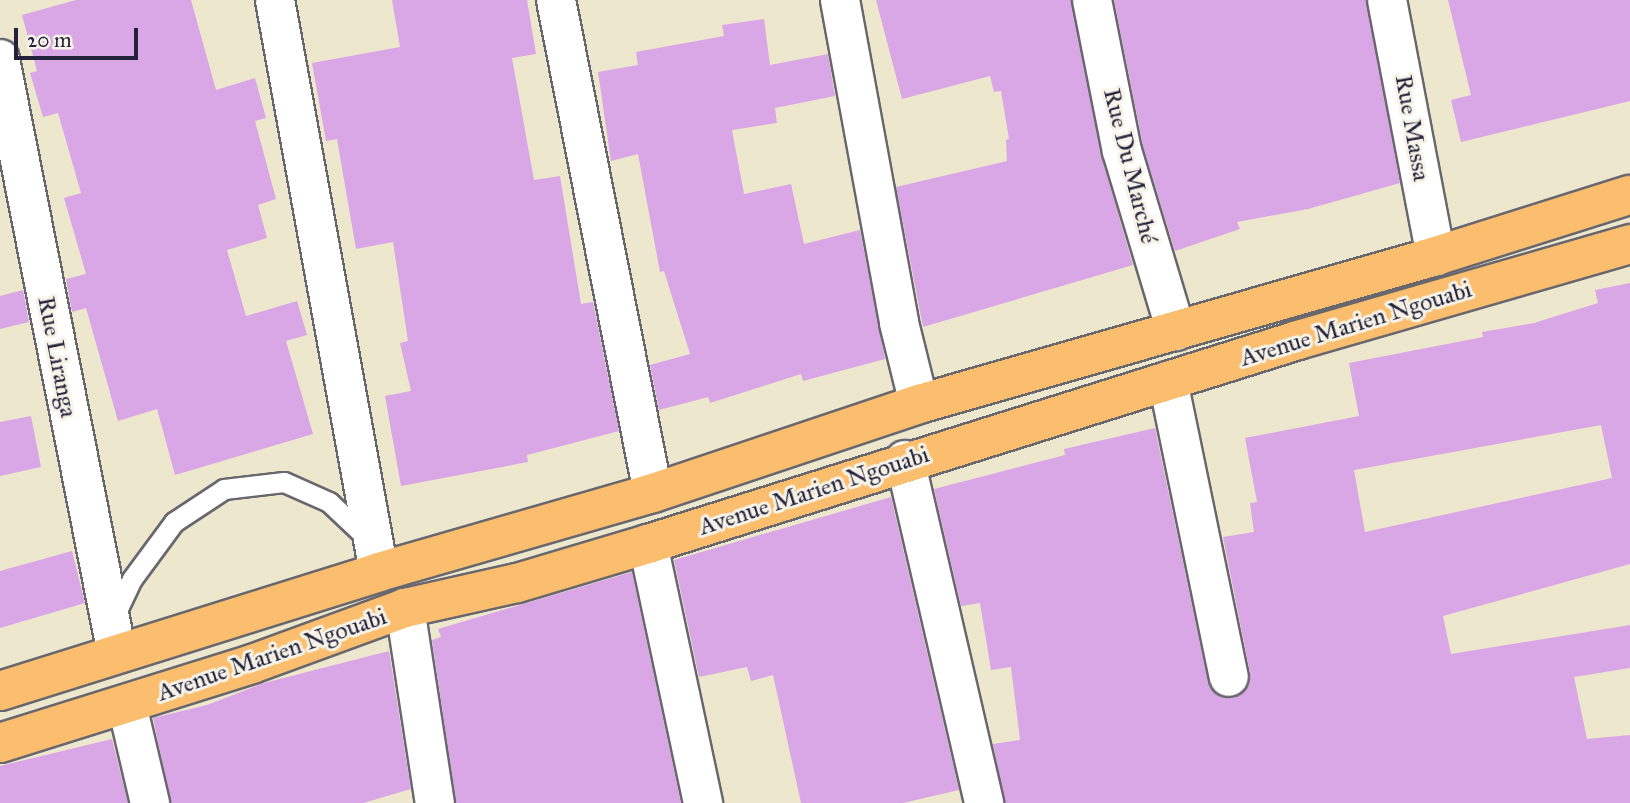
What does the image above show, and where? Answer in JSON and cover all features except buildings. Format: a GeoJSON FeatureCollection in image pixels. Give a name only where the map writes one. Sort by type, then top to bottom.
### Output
{"type":"FeatureCollection","features":[{"type":"Feature","properties":{"kind":"main road"},"geometry":{"type":"LineString","coordinates":[[0,691],[114,638],[377,559],[653,493],[919,404],[1436,256],[1630,195]]}},
{"type":"Feature","properties":{"kind":"main road","name":"Avenue Marien Ngouabi"},"geometry":{"type":"LineString","coordinates":[[0,743],[127,705],[405,608],[517,583],[648,544],[905,460],[1630,244]]}},
{"type":"Feature","properties":{"kind":"street"},"geometry":{"type":"LineString","coordinates":[[275,0],[377,559]]}},
{"type":"Feature","properties":{"kind":"street"},"geometry":{"type":"LineString","coordinates":[[556,0],[653,493]]}},
{"type":"Feature","properties":{"kind":"street"},"geometry":{"type":"LineString","coordinates":[[839,0],[899,323],[919,404]]}},
{"type":"Feature","properties":{"kind":"street","name":"Rue Du Marché"},"geometry":{"type":"LineString","coordinates":[[1092,0],[1122,151],[1176,331]]}},
{"type":"Feature","properties":{"kind":"street","name":"Rue Massa"},"geometry":{"type":"LineString","coordinates":[[1387,0],[1436,256]]}},
{"type":"Feature","properties":{"kind":"street","name":"Rue Liranga"},"geometry":{"type":"LineString","coordinates":[[0,59],[114,638]]}},
{"type":"Feature","properties":{"kind":"street"},"geometry":{"type":"LineString","coordinates":[[1168,381],[1228,677]]}},
{"type":"Feature","properties":{"kind":"street"},"geometry":{"type":"LineString","coordinates":[[905,460],[984,803]]}},
{"type":"Feature","properties":{"kind":"street"},"geometry":{"type":"LineString","coordinates":[[648,544],[703,803]]}},
{"type":"Feature","properties":{"kind":"street"},"geometry":{"type":"LineString","coordinates":[[405,608],[435,803]]}},
{"type":"Feature","properties":{"kind":"street"},"geometry":{"type":"LineString","coordinates":[[127,705],[150,803]]}},
{"type":"Feature","properties":{"kind":"lane"},"geometry":{"type":"LineString","coordinates":[[114,638],[132,579],[174,522],[224,489],[284,482],[329,502],[377,559]]}}]}
